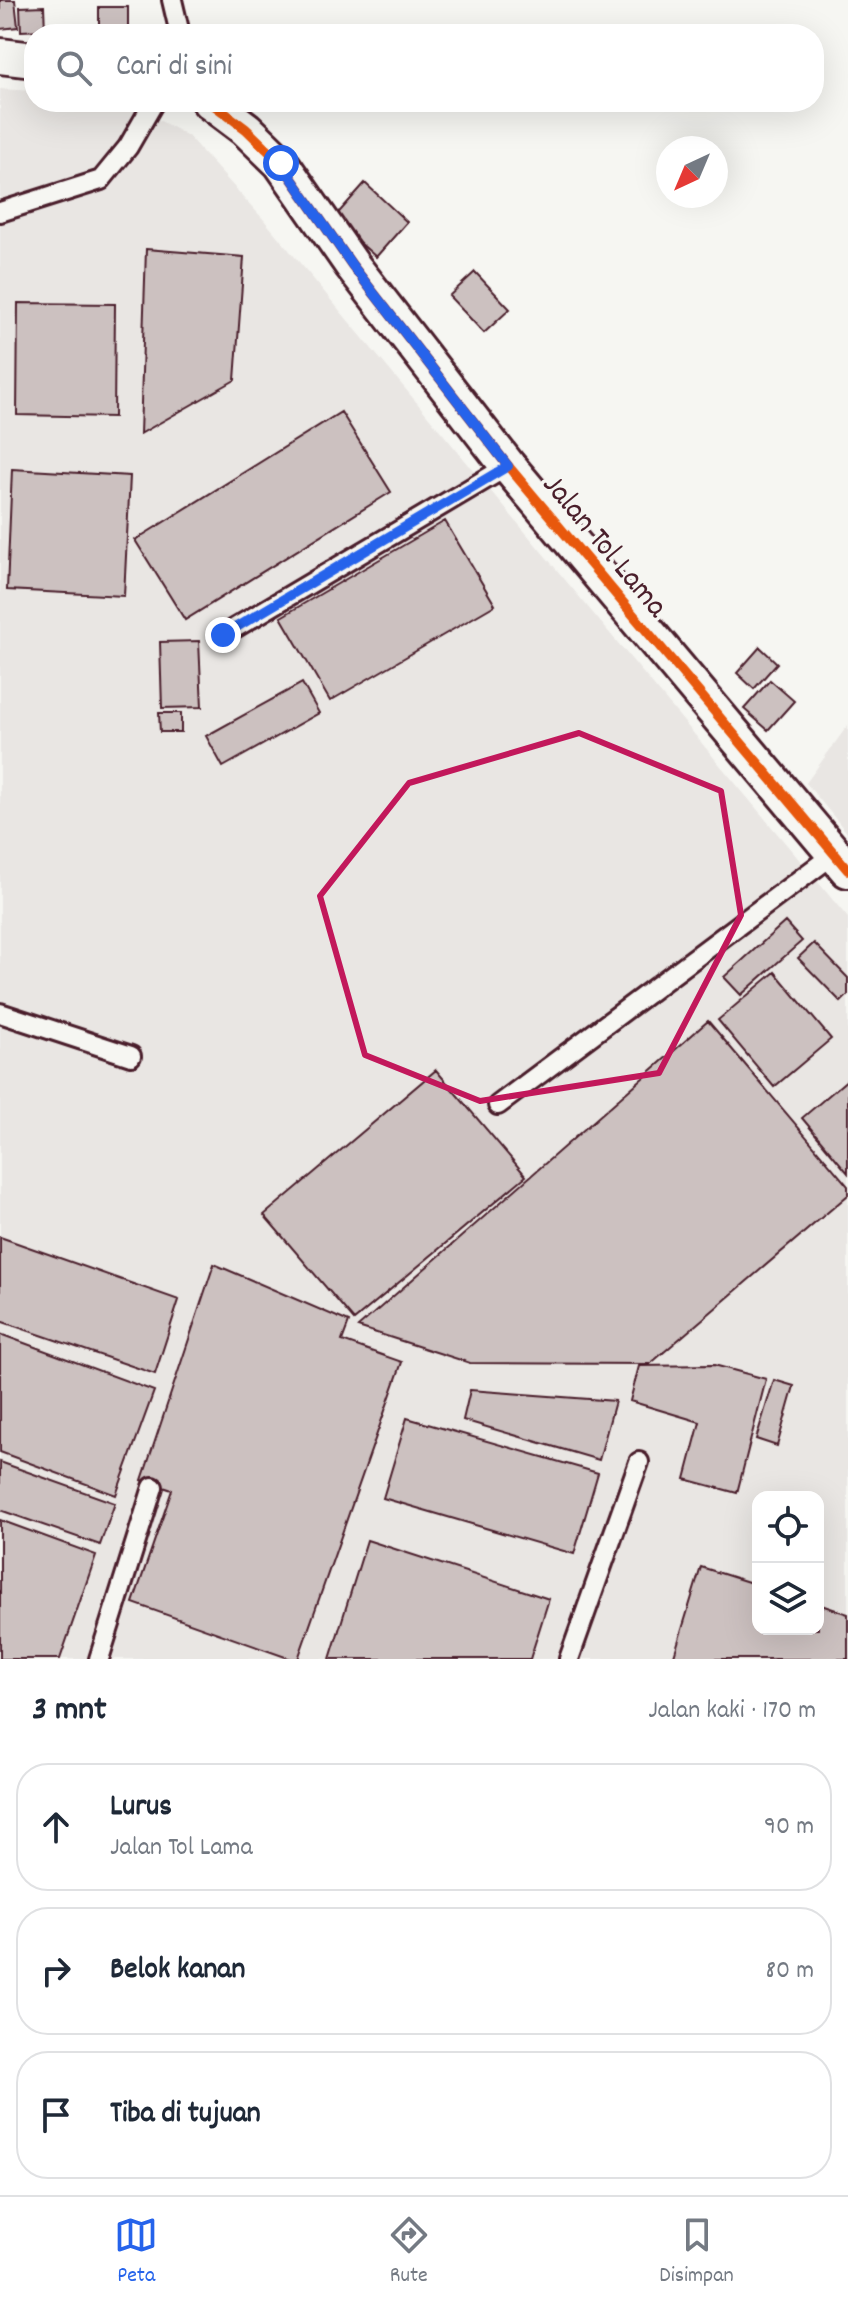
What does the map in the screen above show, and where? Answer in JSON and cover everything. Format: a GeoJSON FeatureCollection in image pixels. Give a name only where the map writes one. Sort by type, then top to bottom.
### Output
{"type":"FeatureCollection","features":[{"type":"Feature","properties":{"kind":"street"},"geometry":{"type":"LineString","coordinates":[[0,56],[24,59]]}},
{"type":"Feature","properties":{"kind":"street","name":"Jalan Tol Lama"},"geometry":{"type":"LineString","coordinates":[[223,112],[281,163],[352,265],[508,466],[841,862]]}},
{"type":"Feature","properties":{"kind":"lane"},"geometry":{"type":"LineString","coordinates":[[172,0],[178,24]]}},
{"type":"Feature","properties":{"kind":"lane"},"geometry":{"type":"LineString","coordinates":[[0,212],[101,180],[128,147],[148,112]]}},
{"type":"Feature","properties":{"kind":"lane"},"geometry":{"type":"LineString","coordinates":[[223,635],[508,466]]}},
{"type":"Feature","properties":{"kind":"lane"},"geometry":{"type":"LineString","coordinates":[[498,1105],[841,862]]}},
{"type":"Feature","properties":{"kind":"lane"},"geometry":{"type":"LineString","coordinates":[[0,1013],[131,1056]]}},
{"type":"Feature","properties":{"kind":"lane"},"geometry":{"type":"LineString","coordinates":[[569,1659],[639,1462]]}},
{"type":"Feature","properties":{"kind":"lane"},"geometry":{"type":"LineString","coordinates":[[99,1659],[153,1487]]}},
{"type":"Feature","properties":{"kind":"highlighted area"},"geometry":{"type":"Polygon","coordinates":[[[579,733],[721,791],[741,915],[659,1073],[480,1101],[365,1055],[320,896],[409,783],[579,733]]]}},
{"type":"Feature","properties":{"kind":"shaded area"},"geometry":{"type":"Polygon","coordinates":[[[0,89],[24,90],[24,112],[144,112],[188,136],[264,220],[848,918],[848,1659],[0,1659],[0,89]]]}},
{"type":"Feature","properties":{"kind":"shaded area"},"geometry":{"type":"Polygon","coordinates":[[[848,725],[848,834],[806,783],[848,725]]]}},
{"type":"Feature","properties":{"kind":"building"},"geometry":{"type":"Polygon","coordinates":[[[0,0],[15,0],[18,27],[0,29],[0,0]]]}},
{"type":"Feature","properties":{"kind":"building"},"geometry":{"type":"Polygon","coordinates":[[[44,6],[45,24],[24,24],[24,31],[21,31],[20,7],[44,6]]]}},
{"type":"Feature","properties":{"kind":"building"},"geometry":{"type":"Polygon","coordinates":[[[99,7],[128,7],[128,24],[99,24],[99,7]]]}},
{"type":"Feature","properties":{"kind":"building"},"geometry":{"type":"Polygon","coordinates":[[[365,183],[407,222],[376,257],[333,219],[365,183]]]}},
{"type":"Feature","properties":{"kind":"building"},"geometry":{"type":"Polygon","coordinates":[[[146,249],[244,257],[235,380],[140,434],[146,249]]]}},
{"type":"Feature","properties":{"kind":"building"},"geometry":{"type":"Polygon","coordinates":[[[475,272],[510,309],[484,333],[449,296],[475,272]]]}},
{"type":"Feature","properties":{"kind":"building"},"geometry":{"type":"Polygon","coordinates":[[[18,303],[115,304],[114,417],[17,415],[18,303]]]}},
{"type":"Feature","properties":{"kind":"building"},"geometry":{"type":"Polygon","coordinates":[[[341,412],[391,492],[185,620],[135,540],[341,412]]]}},
{"type":"Feature","properties":{"kind":"building"},"geometry":{"type":"Polygon","coordinates":[[[12,469],[130,476],[124,596],[7,590],[12,469]]]}},
{"type":"Feature","properties":{"kind":"building"},"geometry":{"type":"Polygon","coordinates":[[[445,521],[495,605],[330,701],[281,617],[445,521]]]}},
{"type":"Feature","properties":{"kind":"building"},"geometry":{"type":"Polygon","coordinates":[[[199,641],[202,707],[162,708],[160,642],[199,641]]]}},
{"type":"Feature","properties":{"kind":"building"},"geometry":{"type":"Polygon","coordinates":[[[760,647],[777,663],[754,689],[737,673],[760,647]]]}},
{"type":"Feature","properties":{"kind":"building"},"geometry":{"type":"Polygon","coordinates":[[[770,680],[794,701],[768,730],[744,709],[770,680]]]}},
{"type":"Feature","properties":{"kind":"building"},"geometry":{"type":"Polygon","coordinates":[[[302,683],[319,713],[223,767],[206,736],[302,683]]]}},
{"type":"Feature","properties":{"kind":"building"},"geometry":{"type":"Polygon","coordinates":[[[159,713],[181,713],[181,732],[160,732],[159,713]]]}},
{"type":"Feature","properties":{"kind":"building"},"geometry":{"type":"Polygon","coordinates":[[[785,922],[802,941],[741,995],[724,977],[785,922]]]}},
{"type":"Feature","properties":{"kind":"building"},"geometry":{"type":"Polygon","coordinates":[[[814,943],[848,978],[848,995],[841,1002],[798,958],[814,943]]]}},
{"type":"Feature","properties":{"kind":"building"},"geometry":{"type":"Polygon","coordinates":[[[775,972],[831,1039],[774,1087],[718,1020],[775,972]]]}},
{"type":"Feature","properties":{"kind":"building"},"geometry":{"type":"Polygon","coordinates":[[[708,1021],[848,1186],[848,1195],[650,1364],[470,1363],[358,1327],[708,1021]]]}},
{"type":"Feature","properties":{"kind":"building"},"geometry":{"type":"Polygon","coordinates":[[[436,1070],[526,1176],[354,1320],[264,1215],[436,1070]]]}},
{"type":"Feature","properties":{"kind":"building"},"geometry":{"type":"Polygon","coordinates":[[[848,1079],[848,1173],[802,1118],[848,1079]]]}},
{"type":"Feature","properties":{"kind":"building"},"geometry":{"type":"Polygon","coordinates":[[[0,1237],[179,1300],[155,1374],[0,1321],[0,1237]]]}},
{"type":"Feature","properties":{"kind":"building"},"geometry":{"type":"Polygon","coordinates":[[[214,1264],[349,1322],[342,1341],[402,1362],[298,1659],[133,1603],[172,1490],[142,1480],[214,1264]]]}},
{"type":"Feature","properties":{"kind":"building"},"geometry":{"type":"Polygon","coordinates":[[[0,1334],[154,1391],[116,1495],[0,1452],[0,1334]]]}},
{"type":"Feature","properties":{"kind":"building"},"geometry":{"type":"Polygon","coordinates":[[[714,1365],[766,1379],[737,1493],[685,1479],[700,1422],[630,1401],[639,1366],[714,1365]]]}},
{"type":"Feature","properties":{"kind":"building"},"geometry":{"type":"Polygon","coordinates":[[[774,1380],[794,1386],[777,1446],[756,1439],[774,1380]]]}},
{"type":"Feature","properties":{"kind":"building"},"geometry":{"type":"Polygon","coordinates":[[[470,1390],[615,1401],[599,1460],[463,1420],[470,1390]]]}},
{"type":"Feature","properties":{"kind":"building"},"geometry":{"type":"Polygon","coordinates":[[[407,1418],[598,1473],[574,1554],[383,1498],[407,1418]]]}},
{"type":"Feature","properties":{"kind":"building"},"geometry":{"type":"Polygon","coordinates":[[[0,1462],[115,1503],[100,1545],[0,1510],[0,1462]]]}},
{"type":"Feature","properties":{"kind":"building"},"geometry":{"type":"Polygon","coordinates":[[[0,1520],[96,1555],[60,1659],[0,1659],[0,1520]]]}},
{"type":"Feature","properties":{"kind":"building"},"geometry":{"type":"Polygon","coordinates":[[[367,1540],[549,1599],[530,1659],[330,1659],[367,1540]]]}},
{"type":"Feature","properties":{"kind":"building"},"geometry":{"type":"Polygon","coordinates":[[[701,1567],[752,1583],[752,1635],[824,1635],[824,1606],[848,1614],[848,1659],[673,1659],[701,1567]]]}},
{"type":"Feature","properties":{"kind":"cycle path"},"geometry":{"type":"LineString","coordinates":[[223,112],[281,163],[352,265],[508,466],[848,870]]}},
{"type":"Feature","properties":{"kind":"route"},"geometry":{"type":"LineString","coordinates":[[223,635],[508,466],[352,265],[281,163]]}}]}
